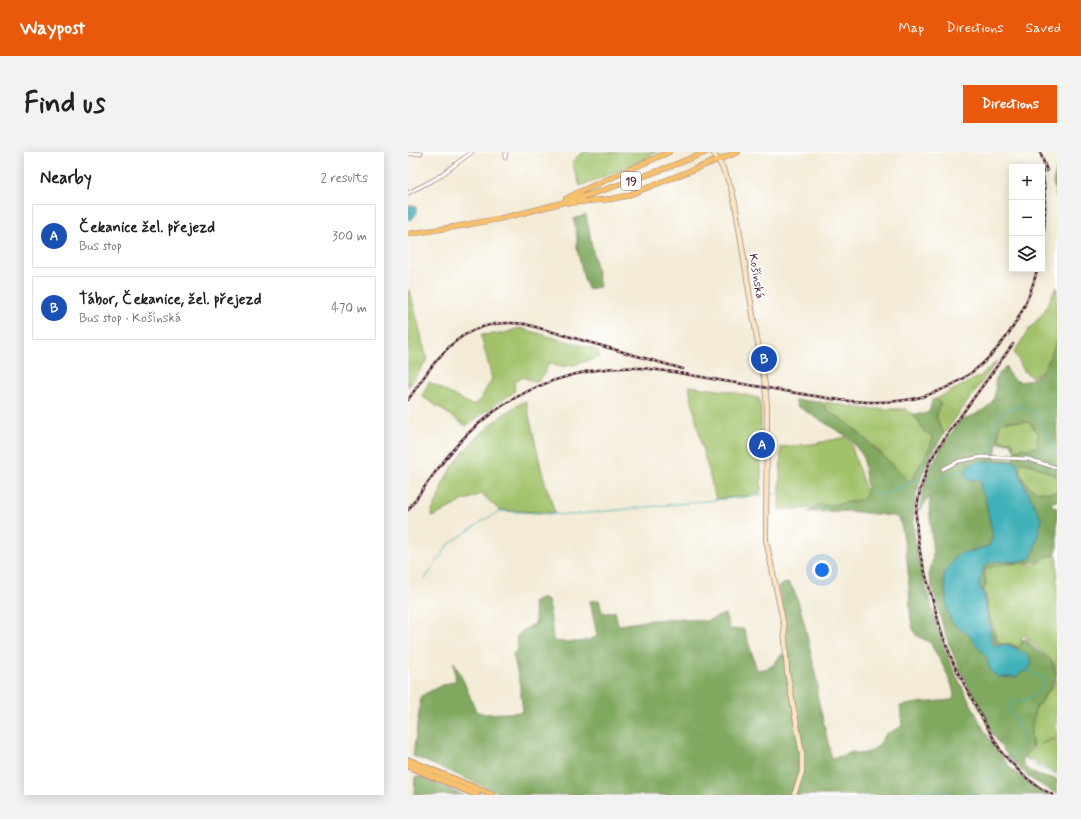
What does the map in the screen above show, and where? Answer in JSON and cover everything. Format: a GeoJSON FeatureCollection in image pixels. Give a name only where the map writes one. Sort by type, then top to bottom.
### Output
{"type":"FeatureCollection","features":[{"type":"Feature","properties":{"kind":"highway"},"geometry":{"type":"LineString","coordinates":[[408,760],[492,795]]}},
{"type":"Feature","properties":{"kind":"highway"},"geometry":{"type":"LineString","coordinates":[[408,766],[477,795]]}},
{"type":"Feature","properties":{"kind":"main road"},"geometry":{"type":"LineString","coordinates":[[559,203],[579,192],[669,152]]}},
{"type":"Feature","properties":{"kind":"main road"},"geometry":{"type":"LineString","coordinates":[[559,203],[582,202],[626,196],[738,152]]}},
{"type":"Feature","properties":{"kind":"main road","name":"19"},"geometry":{"type":"LineString","coordinates":[[408,234],[483,222],[559,203],[615,186],[704,153]]}},
{"type":"Feature","properties":{"kind":"street"},"geometry":{"type":"LineString","coordinates":[[408,154],[422,153],[421,152]]}},
{"type":"Feature","properties":{"kind":"street"},"geometry":{"type":"LineString","coordinates":[[408,193],[437,178],[472,152]]}},
{"type":"Feature","properties":{"kind":"street"},"geometry":{"type":"LineString","coordinates":[[505,158],[506,152]]}},
{"type":"Feature","properties":{"kind":"street","name":"Košínská"},"geometry":{"type":"LineString","coordinates":[[713,152],[726,174],[736,203],[765,385],[767,407],[766,540],[784,626],[787,671],[802,754],[802,772],[794,795]]}},
{"type":"Feature","properties":{"kind":"street"},"geometry":{"type":"LineString","coordinates":[[943,469],[959,461],[982,457],[1028,459],[1057,468]]}},
{"type":"Feature","properties":{"kind":"green space"},"geometry":{"type":"Polygon","coordinates":[[[585,152],[658,152],[630,166],[580,186],[572,162],[579,155],[585,152]]]}},
{"type":"Feature","properties":{"kind":"green space"},"geometry":{"type":"Polygon","coordinates":[[[1057,167],[1057,201],[1053,182],[1057,167]]]}},
{"type":"Feature","properties":{"kind":"green space"},"geometry":{"type":"Polygon","coordinates":[[[586,215],[600,287],[588,289],[584,279],[577,249],[577,237],[574,220],[575,218],[586,215]]]}},
{"type":"Feature","properties":{"kind":"green space"},"geometry":{"type":"Polygon","coordinates":[[[1057,287],[1057,341],[1045,368],[1032,377],[1024,371],[1014,352],[1030,328],[1044,312],[1057,287]]]}},
{"type":"Feature","properties":{"kind":"green space"},"geometry":{"type":"Polygon","coordinates":[[[410,290],[427,360],[408,387],[408,291],[410,290]]]}},
{"type":"Feature","properties":{"kind":"green space"},"geometry":{"type":"Polygon","coordinates":[[[519,328],[595,349],[599,353],[599,357],[567,366],[549,363],[542,378],[532,381],[523,377],[514,382],[515,391],[513,393],[466,426],[422,396],[429,382],[471,405],[478,403],[492,379],[481,335],[505,333],[519,328]]]}},
{"type":"Feature","properties":{"kind":"green space"},"geometry":{"type":"Polygon","coordinates":[[[1057,341],[1057,476],[1028,463],[1023,463],[1019,467],[1024,481],[1032,489],[1050,493],[1057,492],[1057,501],[1052,502],[1051,505],[1057,508],[1057,549],[1055,556],[1048,555],[1041,562],[1005,564],[987,568],[984,571],[986,585],[983,589],[997,645],[1008,644],[1018,647],[1022,644],[1021,640],[1026,639],[1052,662],[1056,675],[1050,689],[1045,694],[1041,703],[1036,707],[1031,732],[1032,747],[1022,760],[1024,765],[1032,772],[1041,776],[1057,779],[1057,794],[1031,779],[1009,758],[992,733],[957,664],[945,634],[929,576],[933,557],[929,497],[919,513],[928,474],[945,442],[961,419],[972,416],[987,407],[995,394],[996,378],[1006,366],[1011,377],[1015,380],[1030,380],[1039,374],[1045,367],[1057,341]],[[1005,421],[1000,423],[998,429],[999,440],[1012,441],[1017,450],[1022,448],[1031,449],[1037,446],[1038,433],[1029,422],[1005,421]],[[997,443],[995,459],[1014,459],[1016,452],[1010,443],[997,443]],[[1017,462],[972,480],[979,479],[981,482],[981,488],[985,497],[993,537],[989,546],[957,555],[944,574],[944,586],[947,609],[952,623],[969,635],[987,658],[988,665],[999,677],[1016,677],[1017,649],[1008,644],[994,646],[992,643],[984,595],[979,585],[984,567],[989,563],[998,561],[1016,562],[1035,550],[1037,535],[1042,520],[1020,477],[1017,462]]]}},
{"type":"Feature","properties":{"kind":"green space"},"geometry":{"type":"Polygon","coordinates":[[[997,361],[944,434],[937,419],[941,403],[936,399],[980,376],[997,361]]]}},
{"type":"Feature","properties":{"kind":"green space"},"geometry":{"type":"Polygon","coordinates":[[[689,386],[733,392],[759,398],[761,410],[761,488],[760,493],[757,495],[716,499],[701,443],[689,386]]]}},
{"type":"Feature","properties":{"kind":"green space"},"geometry":{"type":"Polygon","coordinates":[[[936,399],[941,403],[937,419],[944,434],[933,452],[920,481],[914,512],[915,541],[926,587],[944,648],[950,663],[995,748],[1019,776],[1047,795],[504,795],[413,756],[421,696],[440,686],[455,681],[454,662],[476,711],[485,714],[523,711],[519,680],[513,654],[518,648],[516,637],[522,631],[536,623],[533,603],[540,599],[546,599],[549,602],[554,641],[581,642],[596,637],[597,635],[590,601],[599,600],[602,612],[607,613],[615,611],[619,625],[652,620],[682,618],[706,621],[725,614],[730,629],[744,629],[757,670],[770,667],[782,654],[787,651],[786,626],[778,587],[789,583],[798,601],[806,631],[818,686],[817,695],[832,759],[852,752],[862,754],[869,752],[878,746],[886,734],[902,725],[900,706],[951,700],[954,697],[953,691],[945,670],[931,644],[917,636],[912,627],[909,578],[900,520],[893,516],[849,511],[808,512],[817,505],[833,505],[864,499],[867,491],[863,456],[848,437],[797,406],[795,400],[822,402],[825,408],[854,429],[910,482],[929,449],[933,438],[931,435],[925,433],[918,420],[911,414],[926,413],[930,409],[932,400],[936,399]]]}},
{"type":"Feature","properties":{"kind":"green space"},"geometry":{"type":"Polygon","coordinates":[[[523,402],[526,402],[542,472],[555,513],[499,510],[482,494],[462,501],[435,516],[431,516],[444,481],[458,459],[489,426],[523,402]]]}},
{"type":"Feature","properties":{"kind":"green space"},"geometry":{"type":"Polygon","coordinates":[[[825,402],[865,409],[906,409],[918,420],[925,432],[933,438],[929,449],[910,482],[860,434],[833,415],[824,405],[825,402]]]}},
{"type":"Feature","properties":{"kind":"green space"},"geometry":{"type":"Polygon","coordinates":[[[1005,421],[1029,422],[1038,433],[1037,446],[1030,449],[1022,448],[1017,450],[1012,441],[999,440],[1000,423],[1005,421]]]}},
{"type":"Feature","properties":{"kind":"green space"},"geometry":{"type":"Polygon","coordinates":[[[846,437],[851,444],[870,505],[779,510],[781,447],[812,444],[846,437]]]}},
{"type":"Feature","properties":{"kind":"green space"},"geometry":{"type":"Polygon","coordinates":[[[1023,463],[1035,466],[1057,476],[1057,492],[1050,493],[1032,489],[1024,481],[1021,475],[1019,467],[1023,463]]]}},
{"type":"Feature","properties":{"kind":"green space"},"geometry":{"type":"Polygon","coordinates":[[[1048,556],[1057,556],[1057,675],[1052,661],[1024,635],[1021,637],[1022,644],[1018,647],[1010,644],[998,644],[991,621],[984,588],[986,585],[985,572],[988,568],[1007,563],[1034,565],[1048,556]]]}},
{"type":"Feature","properties":{"kind":"green space"},"geometry":{"type":"Polygon","coordinates":[[[1056,675],[1057,736],[1041,744],[1057,738],[1057,773],[1024,757],[1033,749],[1031,732],[1036,707],[1042,702],[1045,695],[1054,684],[1056,675]]]}},
{"type":"Feature","properties":{"kind":"green space"},"geometry":{"type":"Polygon","coordinates":[[[415,777],[421,777],[463,795],[414,795],[415,777]]]}},
{"type":"Feature","properties":{"kind":"water"},"geometry":{"type":"Polygon","coordinates":[[[408,206],[416,207],[414,217],[409,220],[408,219],[408,206]]]}},
{"type":"Feature","properties":{"kind":"water"},"geometry":{"type":"Polygon","coordinates":[[[977,462],[1017,462],[1020,477],[1042,520],[1030,559],[1016,562],[998,561],[989,563],[984,567],[979,585],[984,595],[992,643],[994,646],[1008,644],[1028,655],[1032,662],[1028,671],[1021,672],[1017,677],[999,677],[992,673],[988,665],[987,658],[969,635],[952,623],[947,609],[944,574],[957,555],[989,546],[993,537],[985,497],[981,488],[981,482],[979,479],[967,479],[965,475],[968,466],[977,462]]]}},
{"type":"Feature","properties":{"kind":"waterway"},"geometry":{"type":"LineString","coordinates":[[993,456],[993,433],[997,419],[1007,410],[1016,407],[1027,408],[1035,414],[1042,423],[1057,452]]}},
{"type":"Feature","properties":{"kind":"waterway"},"geometry":{"type":"LineString","coordinates":[[1019,454],[1023,453],[1033,455],[1057,466]]}},
{"type":"Feature","properties":{"kind":"waterway"},"geometry":{"type":"LineString","coordinates":[[937,481],[950,473],[965,471]]}},
{"type":"Feature","properties":{"kind":"waterway"},"geometry":{"type":"LineString","coordinates":[[873,494],[886,494],[914,480],[919,481]]}},
{"type":"Feature","properties":{"kind":"waterway"},"geometry":{"type":"LineString","coordinates":[[925,482],[931,482]]}},
{"type":"Feature","properties":{"kind":"waterway"},"geometry":{"type":"LineString","coordinates":[[769,495],[777,494]]}},
{"type":"Feature","properties":{"kind":"waterway"},"geometry":{"type":"LineString","coordinates":[[425,579],[449,544],[487,518],[501,511],[570,515],[763,495]]}},
{"type":"Feature","properties":{"kind":"waterway"},"geometry":{"type":"LineString","coordinates":[[983,782],[1006,764],[1020,747],[1025,734],[1018,728],[1015,718],[1009,711],[1010,705],[1012,702],[1022,701],[1033,696],[1043,686],[1044,678],[1028,671]]}},
{"type":"Feature","properties":{"kind":"waterway"},"geometry":{"type":"LineString","coordinates":[[1023,756],[1032,764],[1057,775]]}},
{"type":"Feature","properties":{"kind":"waterway"},"geometry":{"type":"LineString","coordinates":[[970,795],[977,786]]}},
{"type":"Feature","properties":{"kind":"waterway"},"geometry":{"type":"LineString","coordinates":[[923,795],[922,792],[937,789],[947,792],[950,795]]}},
{"type":"Feature","properties":{"kind":"railway"},"geometry":{"type":"LineString","coordinates":[[1040,152],[1047,171]]}},
{"type":"Feature","properties":{"kind":"railway"},"geometry":{"type":"LineString","coordinates":[[408,510],[448,455],[476,426],[512,400],[532,389],[574,374],[595,370],[640,368],[682,373],[840,400],[871,402],[891,402],[921,397],[955,383],[983,363],[1006,338],[1024,308],[1036,275],[1043,240],[1045,200]]}},
{"type":"Feature","properties":{"kind":"railway"},"geometry":{"type":"LineString","coordinates":[[408,400],[430,368],[454,342],[468,333],[484,326],[503,323],[525,324],[683,369]]}},
{"type":"Feature","properties":{"kind":"railway"},"geometry":{"type":"LineString","coordinates":[[1013,344],[946,436],[930,461],[920,490],[916,513],[917,533],[921,558],[942,634],[954,665],[1002,753],[1024,776],[1040,788],[1053,795]]}},
{"type":"Feature","properties":{"kind":"place","name":"Tábor, Čekanice, žel. přejezd"},"geometry":{"type":"Point","coordinates":[764,359]}},
{"type":"Feature","properties":{"kind":"place","name":"Čekanice žel. přejezd"},"geometry":{"type":"Point","coordinates":[762,445]}}]}
